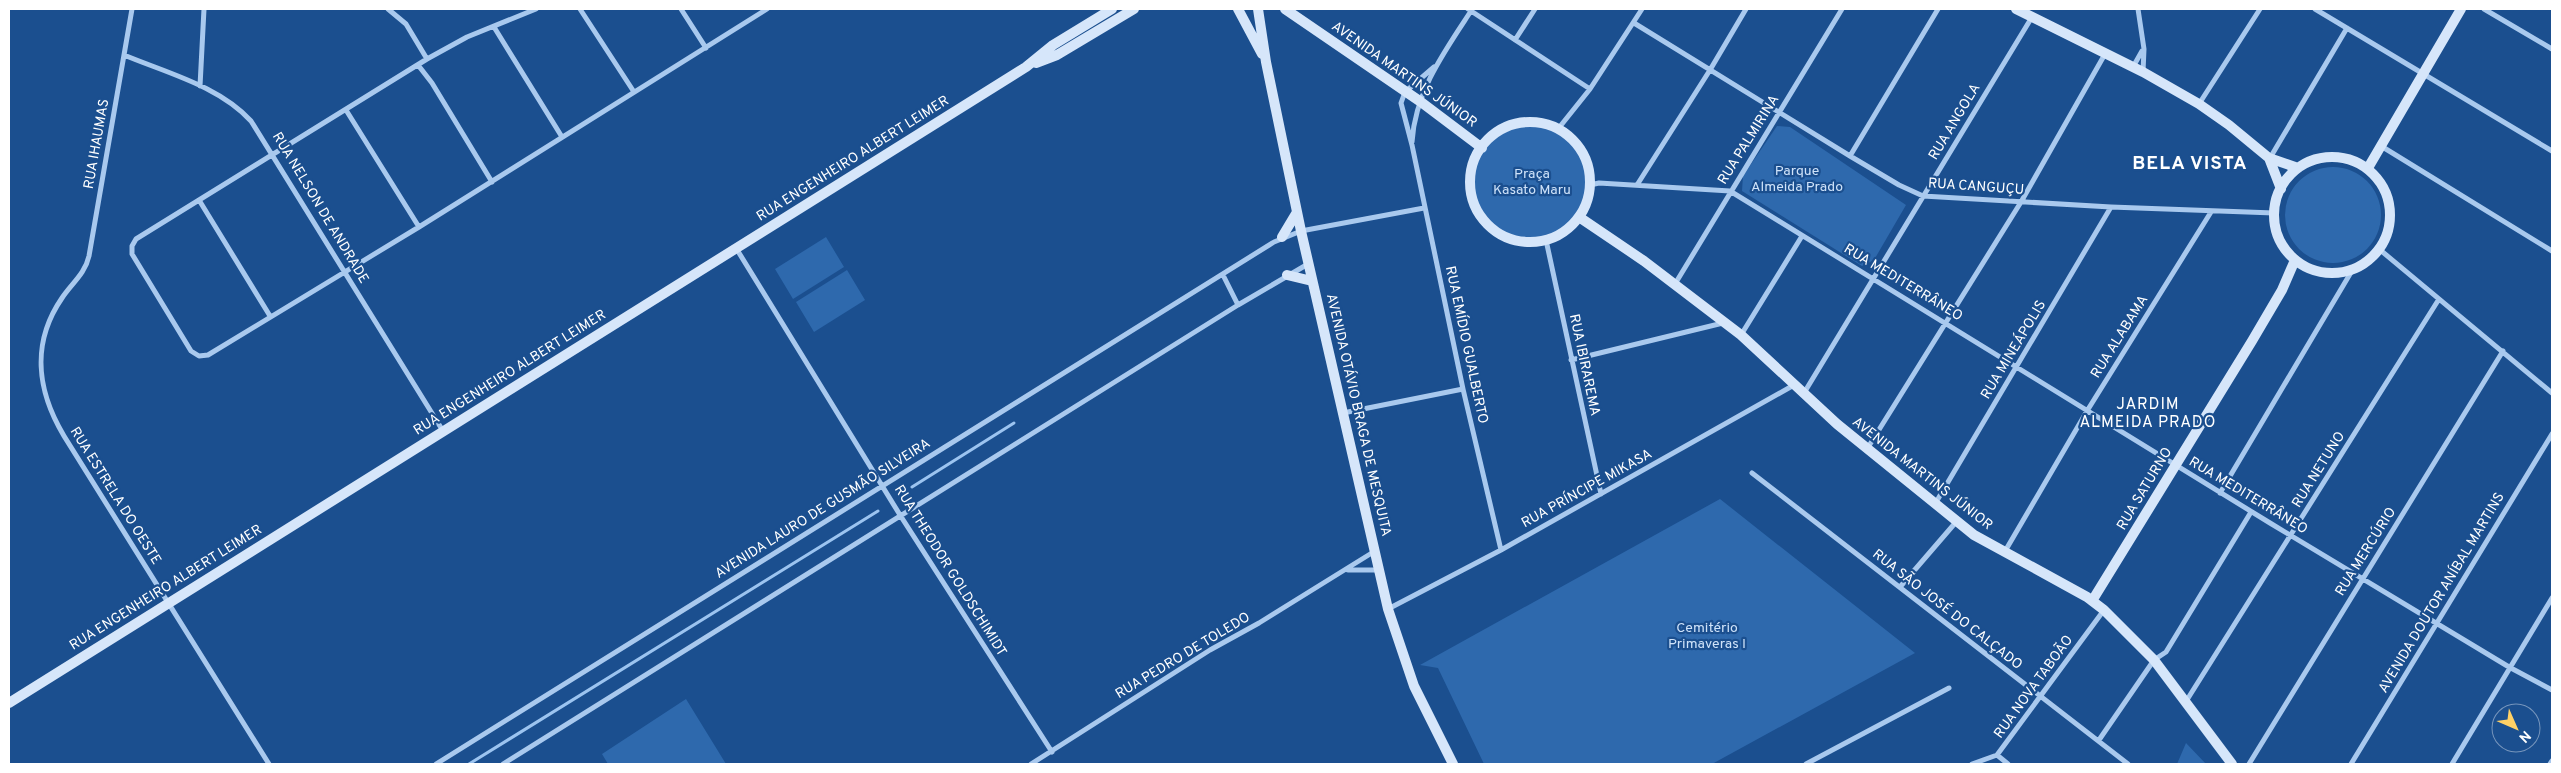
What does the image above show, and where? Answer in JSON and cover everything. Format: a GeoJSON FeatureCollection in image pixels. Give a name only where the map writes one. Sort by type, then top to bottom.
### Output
{"type":"FeatureCollection","features":[{"type":"Feature","properties":{"kind":"street","name":"RUA IHAUMAS"},"geometry":{"type":"LineString","coordinates":[[77,280],[89,256],[132,9]]}},
{"type":"Feature","properties":{"kind":"street"},"geometry":{"type":"LineString","coordinates":[[200,86],[204,9]]}},
{"type":"Feature","properties":{"kind":"street"},"geometry":{"type":"LineString","coordinates":[[536,9],[467,37],[427,58],[136,239],[132,246],[132,254],[191,351],[199,356],[208,355],[270,316],[346,273],[767,9]]}},
{"type":"Feature","properties":{"kind":"street"},"geometry":{"type":"LineString","coordinates":[[580,9],[634,92]]}},
{"type":"Feature","properties":{"kind":"street"},"geometry":{"type":"LineString","coordinates":[[681,9],[706,48]]}},
{"type":"Feature","properties":{"kind":"street","name":"RUA ENGENHEIRO ALBERT LEIMER"},"geometry":{"type":"LineString","coordinates":[[9,703],[1026,67],[1053,45],[1112,9]]}},
{"type":"Feature","properties":{"kind":"street","name":"RUA ENGENHEIRO ALBERT LEIMER"},"geometry":{"type":"LineString","coordinates":[[1026,67],[1057,54],[1134,9]]}},
{"type":"Feature","properties":{"kind":"street","name":"AVENIDA OTÁVIO BRAGA DE MESQUITA"},"geometry":{"type":"LineString","coordinates":[[1238,9],[1266,62]]}},
{"type":"Feature","properties":{"kind":"street","name":"AVENIDA OTÁVIO BRAGA DE MESQUITA"},"geometry":{"type":"LineString","coordinates":[[1258,9],[1266,62],[1308,264],[1388,609],[1414,686],[1453,764]]}},
{"type":"Feature","properties":{"kind":"street","name":"AVENIDA MARTINS JÚNIOR"},"geometry":{"type":"LineString","coordinates":[[1284,9],[1421,102],[1482,148]]}},
{"type":"Feature","properties":{"kind":"street"},"geometry":{"type":"LineString","coordinates":[[1515,40],[1535,9]]}},
{"type":"Feature","properties":{"kind":"street"},"geometry":{"type":"LineString","coordinates":[[1558,129],[1590,89],[1642,9]]}},
{"type":"Feature","properties":{"kind":"street"},"geometry":{"type":"LineString","coordinates":[[1637,185],[1710,70],[1746,9]]}},
{"type":"Feature","properties":{"kind":"street","name":"RUA PALMIRINA"},"geometry":{"type":"LineString","coordinates":[[1675,285],[1730,191],[1780,113],[1842,9]]}},
{"type":"Feature","properties":{"kind":"street"},"geometry":{"type":"LineString","coordinates":[[1850,156],[1938,9]]}},
{"type":"Feature","properties":{"kind":"street"},"geometry":{"type":"LineString","coordinates":[[2016,9],[2138,70],[2199,104],[2230,125],[2269,158],[2298,168]]}},
{"type":"Feature","properties":{"kind":"street"},"geometry":{"type":"LineString","coordinates":[[2138,9],[2144,49],[2138,70]]}},
{"type":"Feature","properties":{"kind":"street"},"geometry":{"type":"LineString","coordinates":[[2199,104],[2260,9]]}},
{"type":"Feature","properties":{"kind":"street"},"geometry":{"type":"LineString","coordinates":[[2315,9],[2552,151]]}},
{"type":"Feature","properties":{"kind":"street"},"geometry":{"type":"LineString","coordinates":[[2368,168],[2461,9]]}},
{"type":"Feature","properties":{"kind":"street"},"geometry":{"type":"LineString","coordinates":[[2484,9],[2552,49]]}},
{"type":"Feature","properties":{"kind":"street"},"geometry":{"type":"LineString","coordinates":[[392,10],[411,31],[427,58]]}},
{"type":"Feature","properties":{"kind":"street"},"geometry":{"type":"LineString","coordinates":[[1469,10],[1590,89]]}},
{"type":"Feature","properties":{"kind":"street","name":"RUA EMÍDIO GUALBERTO"},"geometry":{"type":"LineString","coordinates":[[1412,145],[1414,122],[1434,67],[1469,10]]}},
{"type":"Feature","properties":{"kind":"street","name":"RUA ANGOLA"},"geometry":{"type":"LineString","coordinates":[[1804,393],[2032,17]]}},
{"type":"Feature","properties":{"kind":"street","name":"RUA CANGUÇU"},"geometry":{"type":"LineString","coordinates":[[1634,23],[1850,156],[1899,185],[1924,196],[2211,212],[2274,213]]}},
{"type":"Feature","properties":{"kind":"street"},"geometry":{"type":"LineString","coordinates":[[494,27],[562,137]]}},
{"type":"Feature","properties":{"kind":"street"},"geometry":{"type":"LineString","coordinates":[[2269,158],[2347,28]]}},
{"type":"Feature","properties":{"kind":"street"},"geometry":{"type":"LineString","coordinates":[[2138,70],[2144,49]]}},
{"type":"Feature","properties":{"kind":"street"},"geometry":{"type":"LineString","coordinates":[[1867,449],[1947,323],[2020,202],[2105,54]]}},
{"type":"Feature","properties":{"kind":"street","name":"RUA NELSON DE ANDRADE"},"geometry":{"type":"LineString","coordinates":[[124,55],[200,86],[228,101],[245,114],[274,154],[443,431]]}},
{"type":"Feature","properties":{"kind":"street"},"geometry":{"type":"LineString","coordinates":[[418,65],[432,83],[492,182]]}},
{"type":"Feature","properties":{"kind":"street","name":"RUA EMÍDIO GUALBERTO"},"geometry":{"type":"LineString","coordinates":[[1434,67],[1405,92],[1401,103],[1412,145],[1463,390],[1501,550]]}},
{"type":"Feature","properties":{"kind":"street"},"geometry":{"type":"LineString","coordinates":[[346,110],[419,227]]}},
{"type":"Feature","properties":{"kind":"street"},"geometry":{"type":"LineString","coordinates":[[1536,123],[1558,129],[1580,148],[1589,171],[1590,185],[1588,198],[1579,216],[1567,229],[1546,240],[1529,242],[1511,239],[1497,232],[1484,221],[1474,205],[1471,190],[1471,175],[1475,160],[1482,148],[1494,134],[1510,126],[1536,123]]}},
{"type":"Feature","properties":{"kind":"street"},"geometry":{"type":"LineString","coordinates":[[2381,146],[2552,251]]}},
{"type":"Feature","properties":{"kind":"street"},"geometry":{"type":"LineString","coordinates":[[2333,156],[2350,159],[2368,168],[2386,191],[2390,211],[2388,231],[2379,249],[2368,261],[2353,269],[2327,273],[2310,269],[2295,260],[2279,239],[2274,213],[2281,189],[2298,168],[2315,159],[2333,156]]}},
{"type":"Feature","properties":{"kind":"street"},"geometry":{"type":"LineString","coordinates":[[2269,158],[2281,189]]}},
{"type":"Feature","properties":{"kind":"street"},"geometry":{"type":"LineString","coordinates":[[1590,185],[1599,183],[1730,191]]}},
{"type":"Feature","properties":{"kind":"street","name":"RUA MEDITERRÂNEO"},"geometry":{"type":"LineString","coordinates":[[1730,191],[2018,366],[2087,412],[2251,512],[2509,667],[2552,690]]}},
{"type":"Feature","properties":{"kind":"street"},"geometry":{"type":"LineString","coordinates":[[199,200],[270,316]]}},
{"type":"Feature","properties":{"kind":"street","name":"RUA MINEÁPOLIS"},"geometry":{"type":"LineString","coordinates":[[1935,504],[2111,207]]}},
{"type":"Feature","properties":{"kind":"street","name":"AVENIDA LAURO DE GUSMÃO SILVEIRA"},"geometry":{"type":"LineString","coordinates":[[436,764],[1282,237],[1301,230],[1424,208]]}},
{"type":"Feature","properties":{"kind":"street"},"geometry":{"type":"LineString","coordinates":[[1282,237],[1297,212]]}},
{"type":"Feature","properties":{"kind":"street","name":"RUA ALABAMA"},"geometry":{"type":"LineString","coordinates":[[2004,552],[2087,412],[2211,212]]}},
{"type":"Feature","properties":{"kind":"street","name":"AVENIDA MARTINS JÚNIOR"},"geometry":{"type":"LineString","coordinates":[[1579,216],[1725,322],[1867,449],[1956,522],[1974,535],[2092,601],[2104,610],[2154,660],[2232,764]]}},
{"type":"Feature","properties":{"kind":"street"},"geometry":{"type":"LineString","coordinates":[[1741,335],[1802,236]]}},
{"type":"Feature","properties":{"kind":"street","name":"RUA IBIRAREMA"},"geometry":{"type":"LineString","coordinates":[[1546,240],[1601,494]]}},
{"type":"Feature","properties":{"kind":"street","name":"RUA THEODOR GOLDSCHIMIDT"},"geometry":{"type":"LineString","coordinates":[[736,248],[900,515],[1052,752]]}},
{"type":"Feature","properties":{"kind":"street"},"geometry":{"type":"LineString","coordinates":[[2379,249],[2552,394]]}},
{"type":"Feature","properties":{"kind":"street","name":"RUA SATURNO"},"geometry":{"type":"LineString","coordinates":[[2092,601],[2277,299],[2295,260]]}},
{"type":"Feature","properties":{"kind":"street"},"geometry":{"type":"LineString","coordinates":[[503,764],[1238,305],[1308,264]]}},
{"type":"Feature","properties":{"kind":"street"},"geometry":{"type":"LineString","coordinates":[[2220,493],[2353,269]]}},
{"type":"Feature","properties":{"kind":"street"},"geometry":{"type":"LineString","coordinates":[[1223,275],[1238,305]]}},
{"type":"Feature","properties":{"kind":"street"},"geometry":{"type":"LineString","coordinates":[[1288,275],[1312,281]]}},
{"type":"Feature","properties":{"kind":"street","name":"RUA ESTRELA DO OESTE"},"geometry":{"type":"LineString","coordinates":[[77,280],[63,297],[46,332],[41,366],[46,401],[64,436],[269,764]]}},
{"type":"Feature","properties":{"kind":"street","name":"RUA NETUNO"},"geometry":{"type":"LineString","coordinates":[[2185,703],[2292,536],[2439,299]]}},
{"type":"Feature","properties":{"kind":"street"},"geometry":{"type":"LineString","coordinates":[[1571,360],[1725,322]]}},
{"type":"Feature","properties":{"kind":"street","name":"RUA MERCÚRIO"},"geometry":{"type":"LineString","coordinates":[[2249,764],[2503,351]]}},
{"type":"Feature","properties":{"kind":"street","name":"RUA PRÍNCIPE MIKASA"},"geometry":{"type":"LineString","coordinates":[[1388,609],[1501,550],[1795,385]]}},
{"type":"Feature","properties":{"kind":"street"},"geometry":{"type":"LineString","coordinates":[[1343,413],[1463,390]]}},
{"type":"Feature","properties":{"kind":"street","name":"AVENIDA DOUTOR ANÍBAL MARTINS"},"geometry":{"type":"LineString","coordinates":[[2351,764],[2438,625],[2552,434]]}},
{"type":"Feature","properties":{"kind":"street","name":"RUA SÃO JOSÉ DO CALÇADO"},"geometry":{"type":"LineString","coordinates":[[1752,473],[2040,698],[2099,740],[2128,764]]}},
{"type":"Feature","properties":{"kind":"street"},"geometry":{"type":"LineString","coordinates":[[2099,740],[2154,660],[2166,652],[2251,512]]}},
{"type":"Feature","properties":{"kind":"street"},"geometry":{"type":"LineString","coordinates":[[1900,587],[1956,522]]}},
{"type":"Feature","properties":{"kind":"street","name":"RUA PEDRO DE TOLEDO"},"geometry":{"type":"LineString","coordinates":[[1031,764],[1210,650],[1348,570],[1362,557],[1375,551]]}},
{"type":"Feature","properties":{"kind":"street"},"geometry":{"type":"LineString","coordinates":[[1348,570],[1379,570]]}},
{"type":"Feature","properties":{"kind":"street"},"geometry":{"type":"LineString","coordinates":[[2452,764],[2552,598]]}},
{"type":"Feature","properties":{"kind":"street","name":"RUA NOVA TABOÃO"},"geometry":{"type":"LineString","coordinates":[[1972,764],[1997,755],[2104,610]]}},
{"type":"Feature","properties":{"kind":"street"},"geometry":{"type":"LineString","coordinates":[[1806,764],[1949,688]]}},
{"type":"Feature","properties":{"kind":"street"},"geometry":{"type":"LineString","coordinates":[[1997,755],[2008,764]]}},
{"type":"Feature","properties":{"kind":"green space","name":"Praça Kasato Maru"},"geometry":{"type":"Polygon","coordinates":[[[1531,122],[1554,127],[1564,132],[1573,140],[1581,149],[1586,159],[1591,182],[1586,205],[1581,215],[1573,224],[1564,232],[1554,237],[1531,242],[1508,237],[1498,232],[1489,224],[1481,215],[1476,205],[1471,182],[1476,159],[1481,149],[1489,140],[1498,132],[1508,127],[1531,122]]]}},
{"type":"Feature","properties":{"kind":"green space","name":"Parque Almeida Prado"},"geometry":{"type":"Polygon","coordinates":[[[1777,126],[1790,127],[1906,205],[1874,260],[1862,266],[1742,191],[1743,176],[1777,126]]]}},
{"type":"Feature","properties":{"kind":"green space"},"geometry":{"type":"Polygon","coordinates":[[[2333,167],[2351,171],[2367,181],[2377,197],[2381,215],[2377,233],[2367,249],[2351,259],[2333,263],[2315,259],[2299,249],[2289,233],[2285,215],[2289,197],[2299,181],[2315,171],[2333,167]]]}},
{"type":"Feature","properties":{"kind":"green space"},"geometry":{"type":"Polygon","coordinates":[[[826,237],[844,267],[793,299],[775,269],[826,237]]]}},
{"type":"Feature","properties":{"kind":"green space"},"geometry":{"type":"Polygon","coordinates":[[[847,270],[865,300],[814,332],[796,302],[847,270]]]}},
{"type":"Feature","properties":{"kind":"green space","name":"Cemitério Primaveras I"},"geometry":{"type":"Polygon","coordinates":[[[1720,499],[1915,653],[1712,764],[1484,764],[1438,668],[1420,665],[1720,499]]]}},
{"type":"Feature","properties":{"kind":"green space"},"geometry":{"type":"Polygon","coordinates":[[[686,699],[726,764],[608,764],[602,754],[686,699]]]}},
{"type":"Feature","properties":{"kind":"green space"},"geometry":{"type":"Polygon","coordinates":[[[2186,743],[2206,764],[2177,764],[2186,743]]]}},
{"type":"Feature","properties":{"kind":"waterway"},"geometry":{"type":"LineString","coordinates":[[912,487],[1014,423]]}},
{"type":"Feature","properties":{"kind":"waterway"},"geometry":{"type":"LineString","coordinates":[[469,764],[878,511]]}},
{"type":"Feature","properties":{"kind":"district","name":"BELA VISTA"},"geometry":{"type":"Point","coordinates":[2190,164]}},
{"type":"Feature","properties":{"kind":"district","name":"JARDIM ALMEIDA PRADO"},"geometry":{"type":"Point","coordinates":[2148,414]}}]}
